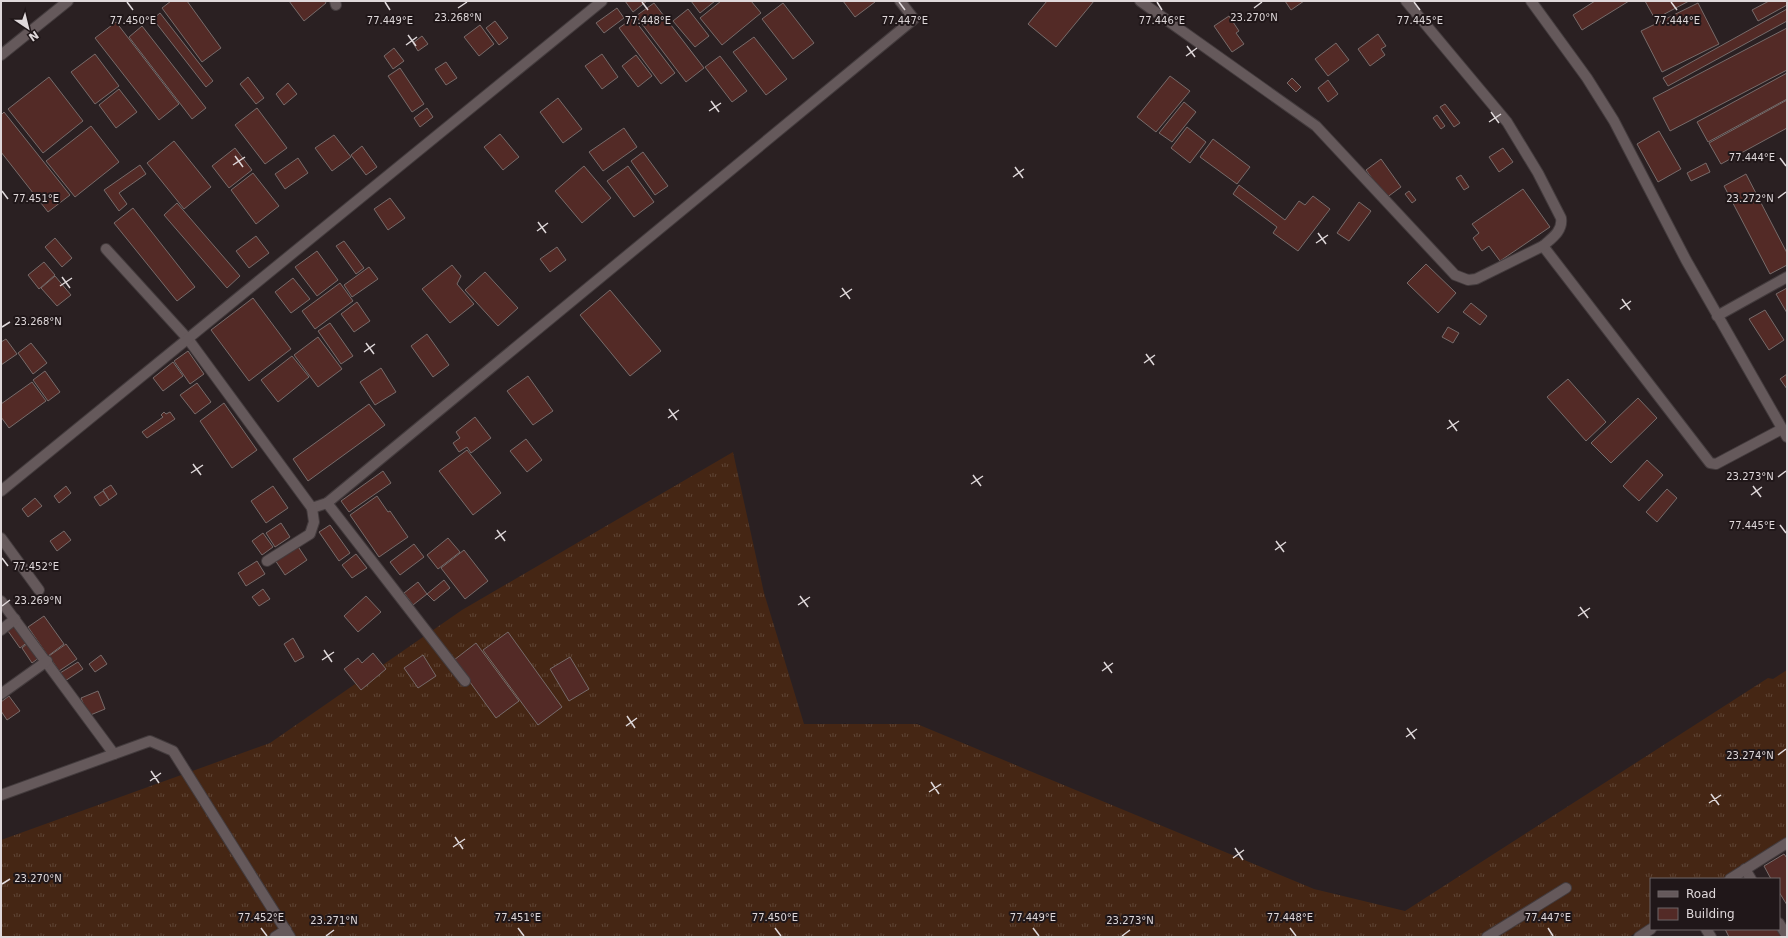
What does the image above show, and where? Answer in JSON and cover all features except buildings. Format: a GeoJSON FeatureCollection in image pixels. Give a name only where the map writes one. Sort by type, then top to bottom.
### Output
{"type":"FeatureCollection","features":[{"type":"Feature","properties":{"kind":"street"},"geometry":{"type":"LineString","coordinates":[[3,49],[68,1]]}},
{"type":"Feature","properties":{"kind":"street"},"geometry":{"type":"LineString","coordinates":[[1,490],[602,1]]}},
{"type":"Feature","properties":{"kind":"street"},"geometry":{"type":"LineString","coordinates":[[312,508],[327,503],[914,19],[900,1]]}},
{"type":"Feature","properties":{"kind":"street"},"geometry":{"type":"LineString","coordinates":[[1140,1],[1316,126],[1455,275],[1468,280],[1476,279],[1543,246],[1559,232],[1562,225],[1561,218],[1538,173],[1507,122],[1406,1]]}},
{"type":"Feature","properties":{"kind":"street"},"geometry":{"type":"LineString","coordinates":[[1531,1],[1587,78],[1614,121],[1686,260],[1785,433],[1716,464],[1710,463],[1543,246]]}},
{"type":"Feature","properties":{"kind":"street"},"geometry":{"type":"LineString","coordinates":[[106,249],[188,339],[312,508],[314,522],[310,534],[267,561]]}},
{"type":"Feature","properties":{"kind":"street"},"geometry":{"type":"LineString","coordinates":[[1717,316],[1787,277]]}},
{"type":"Feature","properties":{"kind":"street"},"geometry":{"type":"LineString","coordinates":[[327,503],[464,681]]}},
{"type":"Feature","properties":{"kind":"street"},"geometry":{"type":"LineString","coordinates":[[1,538],[39,590]]}},
{"type":"Feature","properties":{"kind":"street"},"geometry":{"type":"LineString","coordinates":[[1,601],[47,661],[114,754]]}},
{"type":"Feature","properties":{"kind":"street"},"geometry":{"type":"LineString","coordinates":[[1,630],[15,620]]}},
{"type":"Feature","properties":{"kind":"street"},"geometry":{"type":"LineString","coordinates":[[1,694],[47,661]]}},
{"type":"Feature","properties":{"kind":"street"},"geometry":{"type":"LineString","coordinates":[[1,795],[150,741],[173,751],[288,934],[275,937]]}},
{"type":"Feature","properties":{"kind":"street"},"geometry":{"type":"LineString","coordinates":[[1732,878],[1787,843]]}},
{"type":"Feature","properties":{"kind":"street"},"geometry":{"type":"LineString","coordinates":[[1745,869],[1750,878]]}},
{"type":"Feature","properties":{"kind":"street"},"geometry":{"type":"LineString","coordinates":[[1487,937],[1566,888]]}},
{"type":"Feature","properties":{"kind":"street"},"geometry":{"type":"LineString","coordinates":[[1780,926],[1787,936]]}},
{"type":"Feature","properties":{"kind":"street"},"geometry":{"type":"LineString","coordinates":[[1639,937],[1650,930]]}},
{"type":"Feature","properties":{"kind":"green space"},"geometry":{"type":"Polygon","coordinates":[[[733,452],[764,593],[804,724],[917,724],[1314,889],[1405,911],[1768,678],[1773,679],[1787,670],[1787,840],[1725,878],[1650,878],[1650,924],[1629,937],[1,937],[1,840],[270,743],[462,610],[733,452]]]}}]}
